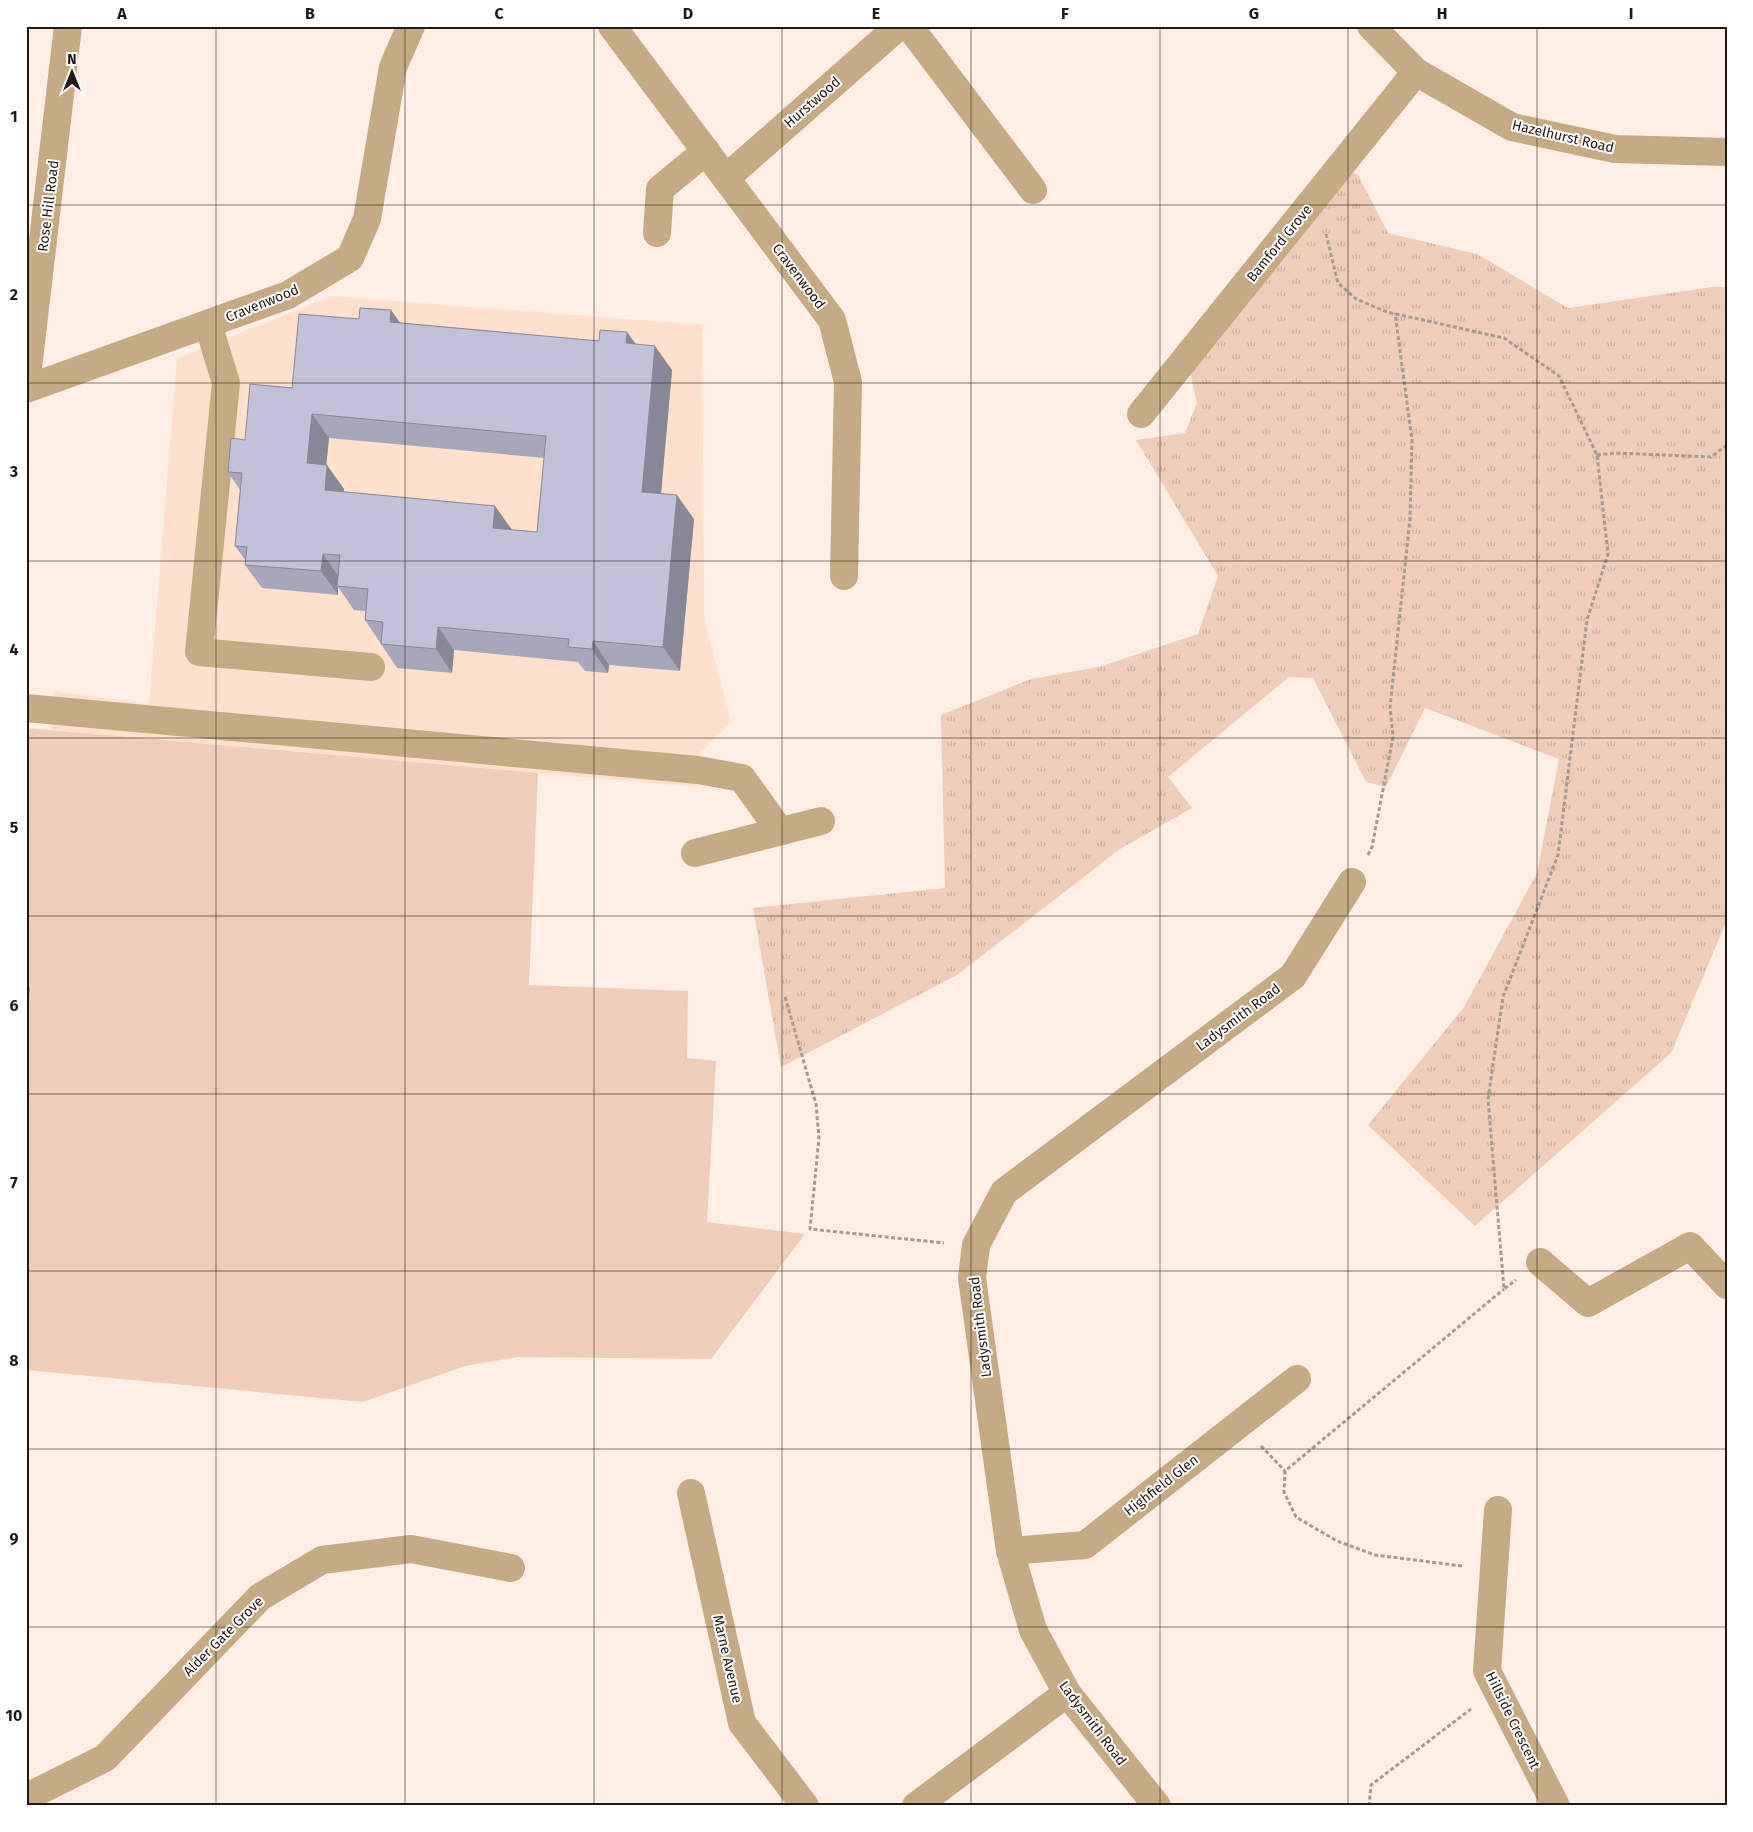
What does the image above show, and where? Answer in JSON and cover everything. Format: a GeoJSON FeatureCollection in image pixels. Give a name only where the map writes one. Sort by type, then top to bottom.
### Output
{"type":"FeatureCollection","features":[{"type":"Feature","properties":{"kind":"street","name":"Rose Hill Road"},"geometry":{"type":"LineString","coordinates":[[26,385],[68,26]]}},
{"type":"Feature","properties":{"kind":"street","name":"Cravenwood"},"geometry":{"type":"LineString","coordinates":[[26,389],[288,295],[350,258],[367,219],[393,67],[411,26]]}},
{"type":"Feature","properties":{"kind":"street","name":"Cravenwood"},"geometry":{"type":"LineString","coordinates":[[612,26],[832,320],[848,382],[844,576]]}},
{"type":"Feature","properties":{"kind":"street","name":"Hurstwood"},"geometry":{"type":"LineString","coordinates":[[726,178],[899,26]]}},
{"type":"Feature","properties":{"kind":"street"},"geometry":{"type":"LineString","coordinates":[[909,26],[1033,190]]}},
{"type":"Feature","properties":{"kind":"street","name":"Hazelhurst Road"},"geometry":{"type":"LineString","coordinates":[[1371,26],[1416,72],[1512,127],[1615,149],[1727,152]]}},
{"type":"Feature","properties":{"kind":"street","name":"Bamford Grove"},"geometry":{"type":"LineString","coordinates":[[1141,414],[1416,72]]}},
{"type":"Feature","properties":{"kind":"street"},"geometry":{"type":"LineString","coordinates":[[657,233],[660,189],[706,151]]}},
{"type":"Feature","properties":{"kind":"street"},"geometry":{"type":"LineString","coordinates":[[208,324],[226,383],[200,652],[371,666]]}},
{"type":"Feature","properties":{"kind":"street"},"geometry":{"type":"LineString","coordinates":[[26,708],[698,770],[742,778],[780,831]]}},
{"type":"Feature","properties":{"kind":"street"},"geometry":{"type":"LineString","coordinates":[[695,853],[821,821]]}},
{"type":"Feature","properties":{"kind":"street","name":"Ladysmith Road"},"geometry":{"type":"LineString","coordinates":[[1157,1806],[1066,1693],[1033,1630],[1010,1551],[972,1278],[976,1245],[1004,1192],[1293,976],[1352,882]]}},
{"type":"Feature","properties":{"kind":"street"},"geometry":{"type":"LineString","coordinates":[[1540,1262],[1588,1304],[1690,1246],[1727,1285]]}},
{"type":"Feature","properties":{"kind":"street","name":"Highfield Glen"},"geometry":{"type":"LineString","coordinates":[[1010,1551],[1085,1545],[1297,1379]]}},
{"type":"Feature","properties":{"kind":"street","name":"Marne Avenue"},"geometry":{"type":"LineString","coordinates":[[690,1493],[742,1723],[805,1806]]}},
{"type":"Feature","properties":{"kind":"street","name":"Hillside Crescent"},"geometry":{"type":"LineString","coordinates":[[1498,1510],[1487,1672],[1556,1806]]}},
{"type":"Feature","properties":{"kind":"street","name":"Alder Gate Grove"},"geometry":{"type":"LineString","coordinates":[[26,1794],[31,1795],[105,1758],[260,1597],[322,1560],[411,1549],[511,1568]]}},
{"type":"Feature","properties":{"kind":"street"},"geometry":{"type":"LineString","coordinates":[[916,1806],[1066,1693]]}},
{"type":"Feature","properties":{"kind":"path"},"geometry":{"type":"LineString","coordinates":[[1326,184],[1324,226],[1338,283],[1356,298],[1387,312],[1504,338],[1512,343],[1559,376],[1597,455],[1608,554],[1587,620],[1558,855],[1503,996],[1488,1099],[1504,1288]]}},
{"type":"Feature","properties":{"kind":"path"},"geometry":{"type":"LineString","coordinates":[[1352,882],[1372,847],[1393,737],[1390,707],[1410,518],[1412,440],[1395,314]]}},
{"type":"Feature","properties":{"kind":"path"},"geometry":{"type":"LineString","coordinates":[[1597,455],[1616,453],[1711,458],[1727,445]]}},
{"type":"Feature","properties":{"kind":"path"},"geometry":{"type":"LineString","coordinates":[[785,997],[816,1104],[819,1138],[810,1229],[976,1245]]}},
{"type":"Feature","properties":{"kind":"path"},"geometry":{"type":"LineString","coordinates":[[1494,1570],[1375,1555],[1337,1541],[1296,1517],[1284,1492],[1284,1471],[1504,1288],[1540,1262]]}},
{"type":"Feature","properties":{"kind":"path"},"geometry":{"type":"LineString","coordinates":[[1369,1806],[1371,1785],[1422,1744],[1496,1690]]}},
{"type":"Feature","properties":{"kind":"shaded area"},"geometry":{"type":"Polygon","coordinates":[[[332,296],[702,325],[704,618],[731,722],[698,755],[698,787],[52,731],[54,691],[149,704],[177,358],[332,296]]]}},
{"type":"Feature","properties":{"kind":"green space"},"geometry":{"type":"Polygon","coordinates":[[[1348,171],[1358,175],[1388,233],[1477,254],[1568,308],[1712,287],[1727,287],[1727,920],[1671,1053],[1475,1226],[1368,1125],[1464,1007],[1537,873],[1559,759],[1425,708],[1386,787],[1366,782],[1313,678],[1289,677],[1168,777],[1192,808],[1120,849],[957,975],[781,1067],[753,908],[945,888],[941,715],[1031,679],[1099,667],[1198,634],[1218,576],[1136,440],[1185,433],[1197,403],[1190,372],[1348,171]]]}},
{"type":"Feature","properties":{"kind":"green space"},"geometry":{"type":"Polygon","coordinates":[[[26,728],[538,773],[529,985],[688,991],[687,1058],[716,1061],[707,1222],[805,1234],[711,1359],[518,1357],[465,1366],[363,1402],[26,1370],[26,728]]]}},
{"type":"Feature","properties":{"kind":"building"},"geometry":{"type":"Polygon","coordinates":[[[360,308],[391,310],[390,322],[599,341],[600,330],[627,332],[626,343],[655,346],[642,492],[677,495],[663,647],[593,641],[592,649],[568,647],[569,639],[438,627],[436,649],[381,644],[383,622],[365,620],[368,589],[337,586],[340,555],[323,554],[321,571],[245,565],[247,547],[235,546],[242,473],[228,472],[231,438],[245,440],[250,384],[292,388],[299,314],[359,319],[360,308]],[[312,414],[307,463],[327,465],[325,490],[495,506],[493,528],[537,532],[546,436],[312,414]]]}}]}
